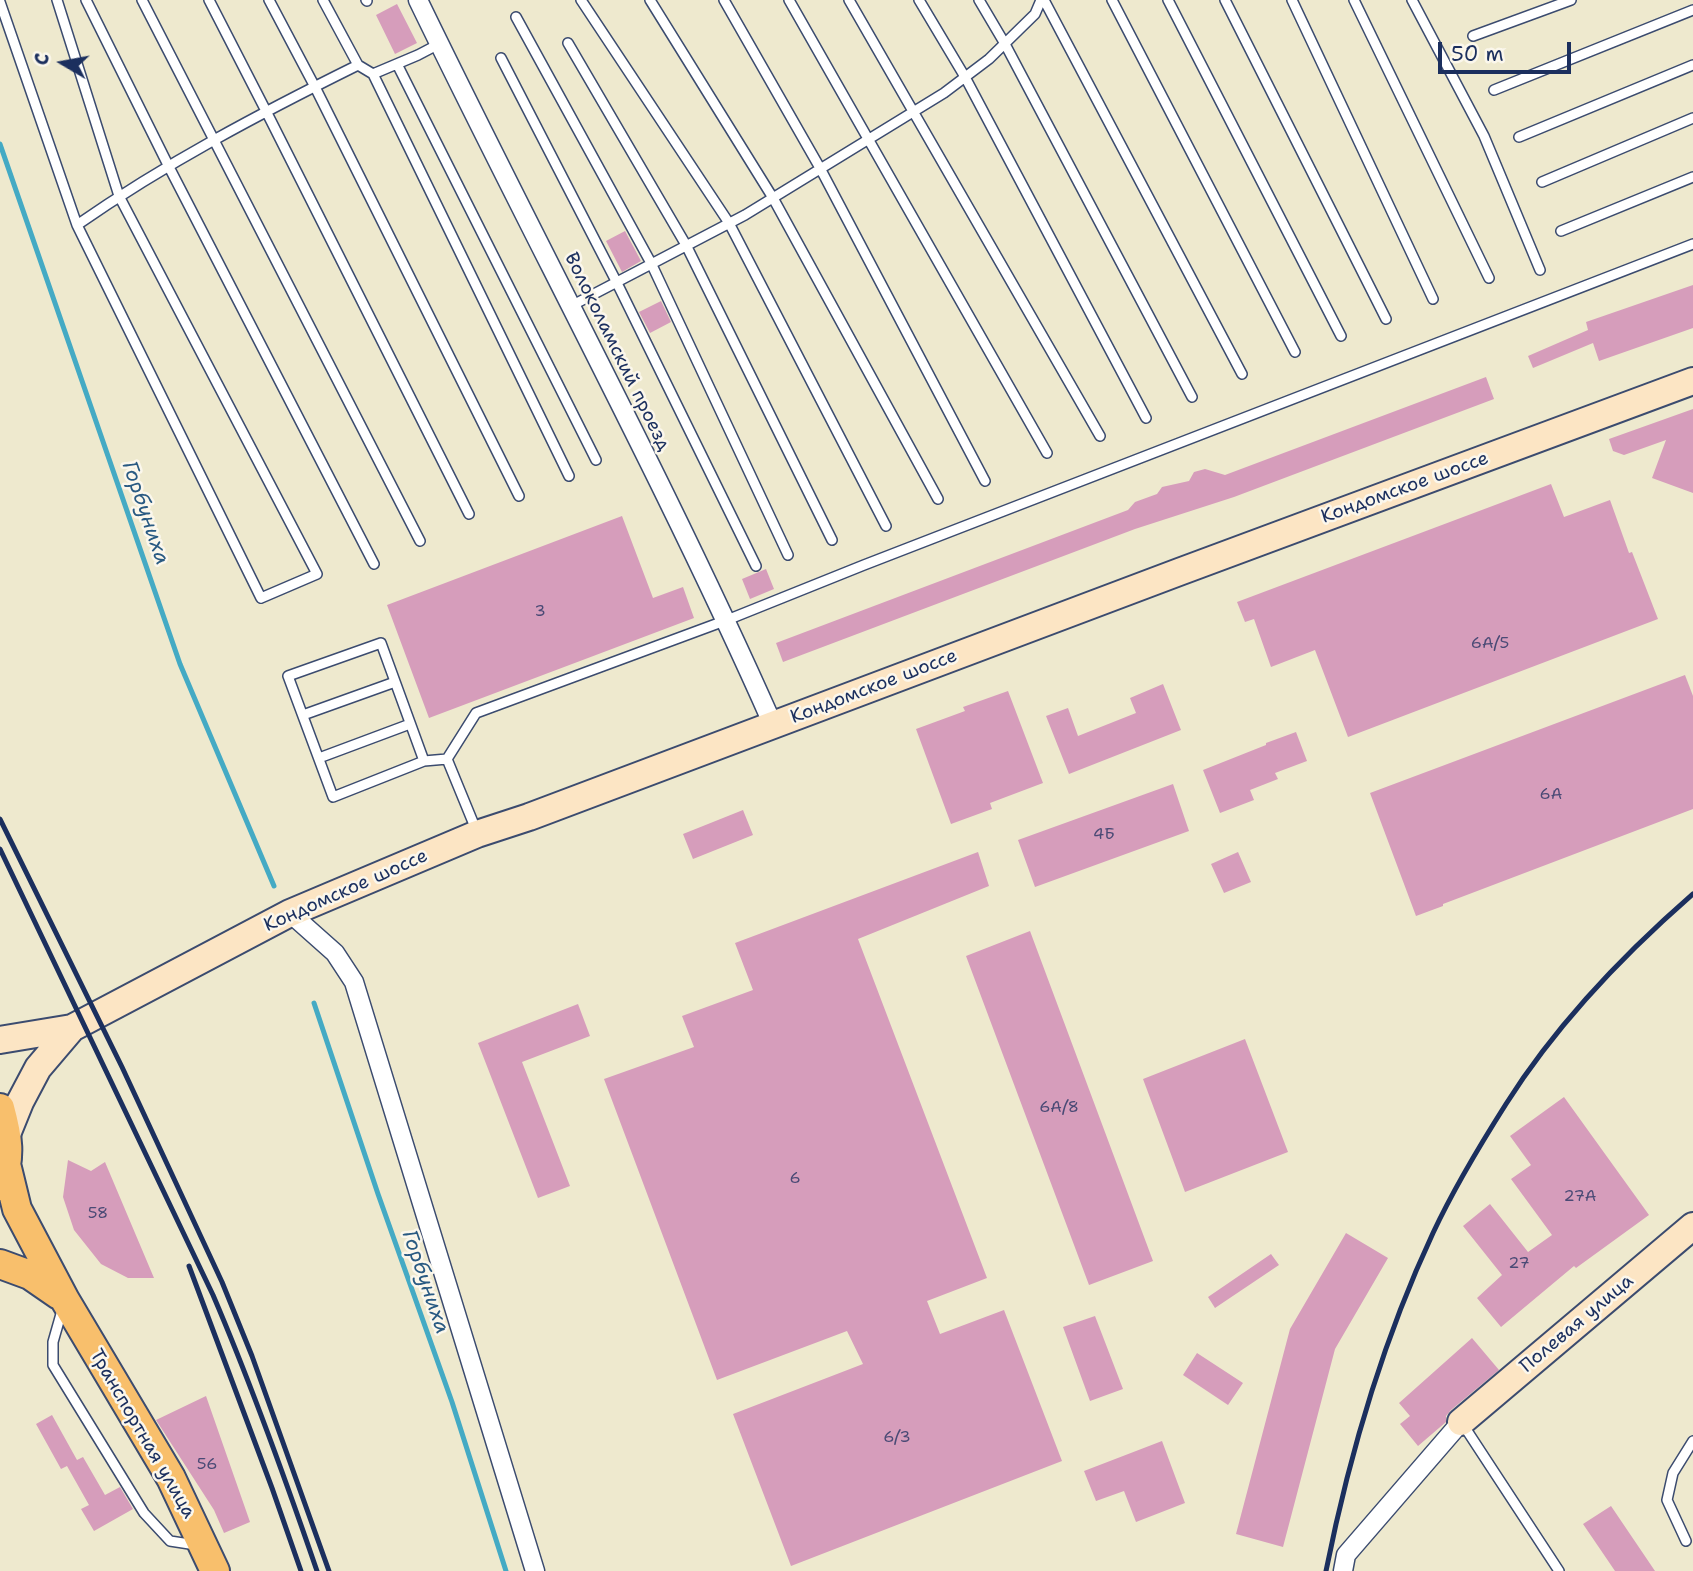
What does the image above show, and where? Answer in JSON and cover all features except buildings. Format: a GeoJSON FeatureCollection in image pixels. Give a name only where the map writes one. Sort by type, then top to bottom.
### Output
{"type":"FeatureCollection","features":[{"type":"Feature","properties":{"kind":"main road","name":"Транспортная улица"},"geometry":{"type":"LineString","coordinates":[[4,1121],[3,1178],[17,1209],[65,1300],[171,1478],[210,1559]]}},
{"type":"Feature","properties":{"kind":"main road","name":"Транспортная улица"},"geometry":{"type":"LineString","coordinates":[[0,1264],[30,1275],[65,1300]]}},
{"type":"Feature","properties":{"kind":"street","name":"Волоколамский проезд"},"geometry":{"type":"LineString","coordinates":[[418,0],[727,620],[773,725]]}},
{"type":"Feature","properties":{"kind":"street","name":"Кондомское шоссе"},"geometry":{"type":"LineString","coordinates":[[0,1041],[72,1028],[290,913],[477,834],[1693,382]]}},
{"type":"Feature","properties":{"kind":"street"},"geometry":{"type":"LineString","coordinates":[[290,913],[335,953],[354,982],[535,1571]]}},
{"type":"Feature","properties":{"kind":"street","name":"Кондомское шоссе"},"geometry":{"type":"LineString","coordinates":[[4,1121],[20,1102],[38,1068],[72,1028]]}},
{"type":"Feature","properties":{"kind":"street","name":"Полевая улица"},"geometry":{"type":"LineString","coordinates":[[1461,1422],[1693,1226]]}},
{"type":"Feature","properties":{"kind":"street"},"geometry":{"type":"LineString","coordinates":[[1343,1571],[1346,1555],[1461,1422]]}},
{"type":"Feature","properties":{"kind":"lane"},"geometry":{"type":"LineString","coordinates":[[0,2],[77,225],[261,598],[317,574],[119,196],[57,0]]}},
{"type":"Feature","properties":{"kind":"lane"},"geometry":{"type":"LineString","coordinates":[[86,0],[374,564]]}},
{"type":"Feature","properties":{"kind":"lane"},"geometry":{"type":"LineString","coordinates":[[142,0],[420,541]]}},
{"type":"Feature","properties":{"kind":"lane"},"geometry":{"type":"LineString","coordinates":[[209,0],[469,514]]}},
{"type":"Feature","properties":{"kind":"lane"},"geometry":{"type":"LineString","coordinates":[[269,0],[519,496]]}},
{"type":"Feature","properties":{"kind":"lane"},"geometry":{"type":"LineString","coordinates":[[323,0],[358,65],[373,74],[569,476]]}},
{"type":"Feature","properties":{"kind":"lane"},"geometry":{"type":"LineString","coordinates":[[581,0],[729,223],[886,526]]}},
{"type":"Feature","properties":{"kind":"lane"},"geometry":{"type":"LineString","coordinates":[[650,0],[773,198],[938,499]]}},
{"type":"Feature","properties":{"kind":"lane"},"geometry":{"type":"LineString","coordinates":[[724,0],[820,168],[985,481]]}},
{"type":"Feature","properties":{"kind":"lane"},"geometry":{"type":"LineString","coordinates":[[789,0],[1047,453]]}},
{"type":"Feature","properties":{"kind":"lane"},"geometry":{"type":"LineString","coordinates":[[849,0],[1100,436]]}},
{"type":"Feature","properties":{"kind":"lane"},"geometry":{"type":"LineString","coordinates":[[919,0],[965,77],[1146,418]]}},
{"type":"Feature","properties":{"kind":"lane"},"geometry":{"type":"LineString","coordinates":[[979,0],[1005,44],[1192,397]]}},
{"type":"Feature","properties":{"kind":"lane"},"geometry":{"type":"LineString","coordinates":[[571,306],[773,198],[944,93],[1005,44],[1035,14],[1042,0]]}},
{"type":"Feature","properties":{"kind":"lane"},"geometry":{"type":"LineString","coordinates":[[1042,0],[1242,374]]}},
{"type":"Feature","properties":{"kind":"lane"},"geometry":{"type":"LineString","coordinates":[[1112,0],[1295,352]]}},
{"type":"Feature","properties":{"kind":"lane"},"geometry":{"type":"LineString","coordinates":[[1168,0],[1342,336]]}},
{"type":"Feature","properties":{"kind":"lane"},"geometry":{"type":"LineString","coordinates":[[1225,0],[1386,319]]}},
{"type":"Feature","properties":{"kind":"lane"},"geometry":{"type":"LineString","coordinates":[[1292,0],[1433,299]]}},
{"type":"Feature","properties":{"kind":"lane"},"geometry":{"type":"LineString","coordinates":[[1354,0],[1489,278]]}},
{"type":"Feature","properties":{"kind":"lane"},"geometry":{"type":"LineString","coordinates":[[1412,0],[1484,136],[1540,270]]}},
{"type":"Feature","properties":{"kind":"lane"},"geometry":{"type":"LineString","coordinates":[[1473,36],[1571,0]]}},
{"type":"Feature","properties":{"kind":"lane"},"geometry":{"type":"LineString","coordinates":[[1494,90],[1693,10]]}},
{"type":"Feature","properties":{"kind":"lane"},"geometry":{"type":"LineString","coordinates":[[516,17],[651,263],[788,555]]}},
{"type":"Feature","properties":{"kind":"lane"},"geometry":{"type":"LineString","coordinates":[[568,43],[686,245],[832,540]]}},
{"type":"Feature","properties":{"kind":"lane"},"geometry":{"type":"LineString","coordinates":[[373,74],[439,44]]}},
{"type":"Feature","properties":{"kind":"lane"},"geometry":{"type":"LineString","coordinates":[[501,58],[617,281],[756,566]]}},
{"type":"Feature","properties":{"kind":"lane"},"geometry":{"type":"LineString","coordinates":[[397,64],[596,460]]}},
{"type":"Feature","properties":{"kind":"lane"},"geometry":{"type":"LineString","coordinates":[[77,225],[119,196],[213,140],[358,65]]}},
{"type":"Feature","properties":{"kind":"lane"},"geometry":{"type":"LineString","coordinates":[[1519,137],[1693,65]]}},
{"type":"Feature","properties":{"kind":"lane"},"geometry":{"type":"LineString","coordinates":[[1542,182],[1693,118]]}},
{"type":"Feature","properties":{"kind":"lane"},"geometry":{"type":"LineString","coordinates":[[1561,231],[1693,177]]}},
{"type":"Feature","properties":{"kind":"lane"},"geometry":{"type":"LineString","coordinates":[[447,759],[476,713],[727,620],[1693,244]]}},
{"type":"Feature","properties":{"kind":"lane"},"geometry":{"type":"LineString","coordinates":[[424,761],[381,643],[288,676],[333,797],[424,761],[447,759]]}},
{"type":"Feature","properties":{"kind":"lane"},"geometry":{"type":"LineString","coordinates":[[303,715],[395,682]]}},
{"type":"Feature","properties":{"kind":"lane"},"geometry":{"type":"LineString","coordinates":[[319,758],[410,724]]}},
{"type":"Feature","properties":{"kind":"lane"},"geometry":{"type":"LineString","coordinates":[[447,759],[477,834]]}},
{"type":"Feature","properties":{"kind":"lane"},"geometry":{"type":"LineString","coordinates":[[65,1300],[53,1342],[53,1365],[144,1513],[170,1541],[210,1559]]}},
{"type":"Feature","properties":{"kind":"lane"},"geometry":{"type":"LineString","coordinates":[[1461,1422],[1559,1571]]}},
{"type":"Feature","properties":{"kind":"lane"},"geometry":{"type":"LineString","coordinates":[[1686,1541],[1667,1500],[1673,1473],[1693,1441]]}},
{"type":"Feature","properties":{"kind":"waterway","name":"Горбуниха"},"geometry":{"type":"LineString","coordinates":[[0,144],[180,664],[274,886]]}},
{"type":"Feature","properties":{"kind":"waterway","name":"Горбуниха"},"geometry":{"type":"LineString","coordinates":[[314,1003],[452,1402],[506,1571]]}},
{"type":"Feature","properties":{"kind":"railway"},"geometry":{"type":"LineString","coordinates":[[0,819],[122,1067],[222,1282],[252,1356],[329,1571]]}},
{"type":"Feature","properties":{"kind":"railway"},"geometry":{"type":"LineString","coordinates":[[0,849],[213,1295],[268,1432],[317,1571]]}},
{"type":"Feature","properties":{"kind":"railway"},"geometry":{"type":"LineString","coordinates":[[1326,1571],[1345,1485],[1383,1357],[1415,1274],[1458,1183],[1496,1119],[1546,1046],[1616,966],[1693,894]]}},
{"type":"Feature","properties":{"kind":"railway"},"geometry":{"type":"LineString","coordinates":[[189,1266],[301,1571]]}}]}
